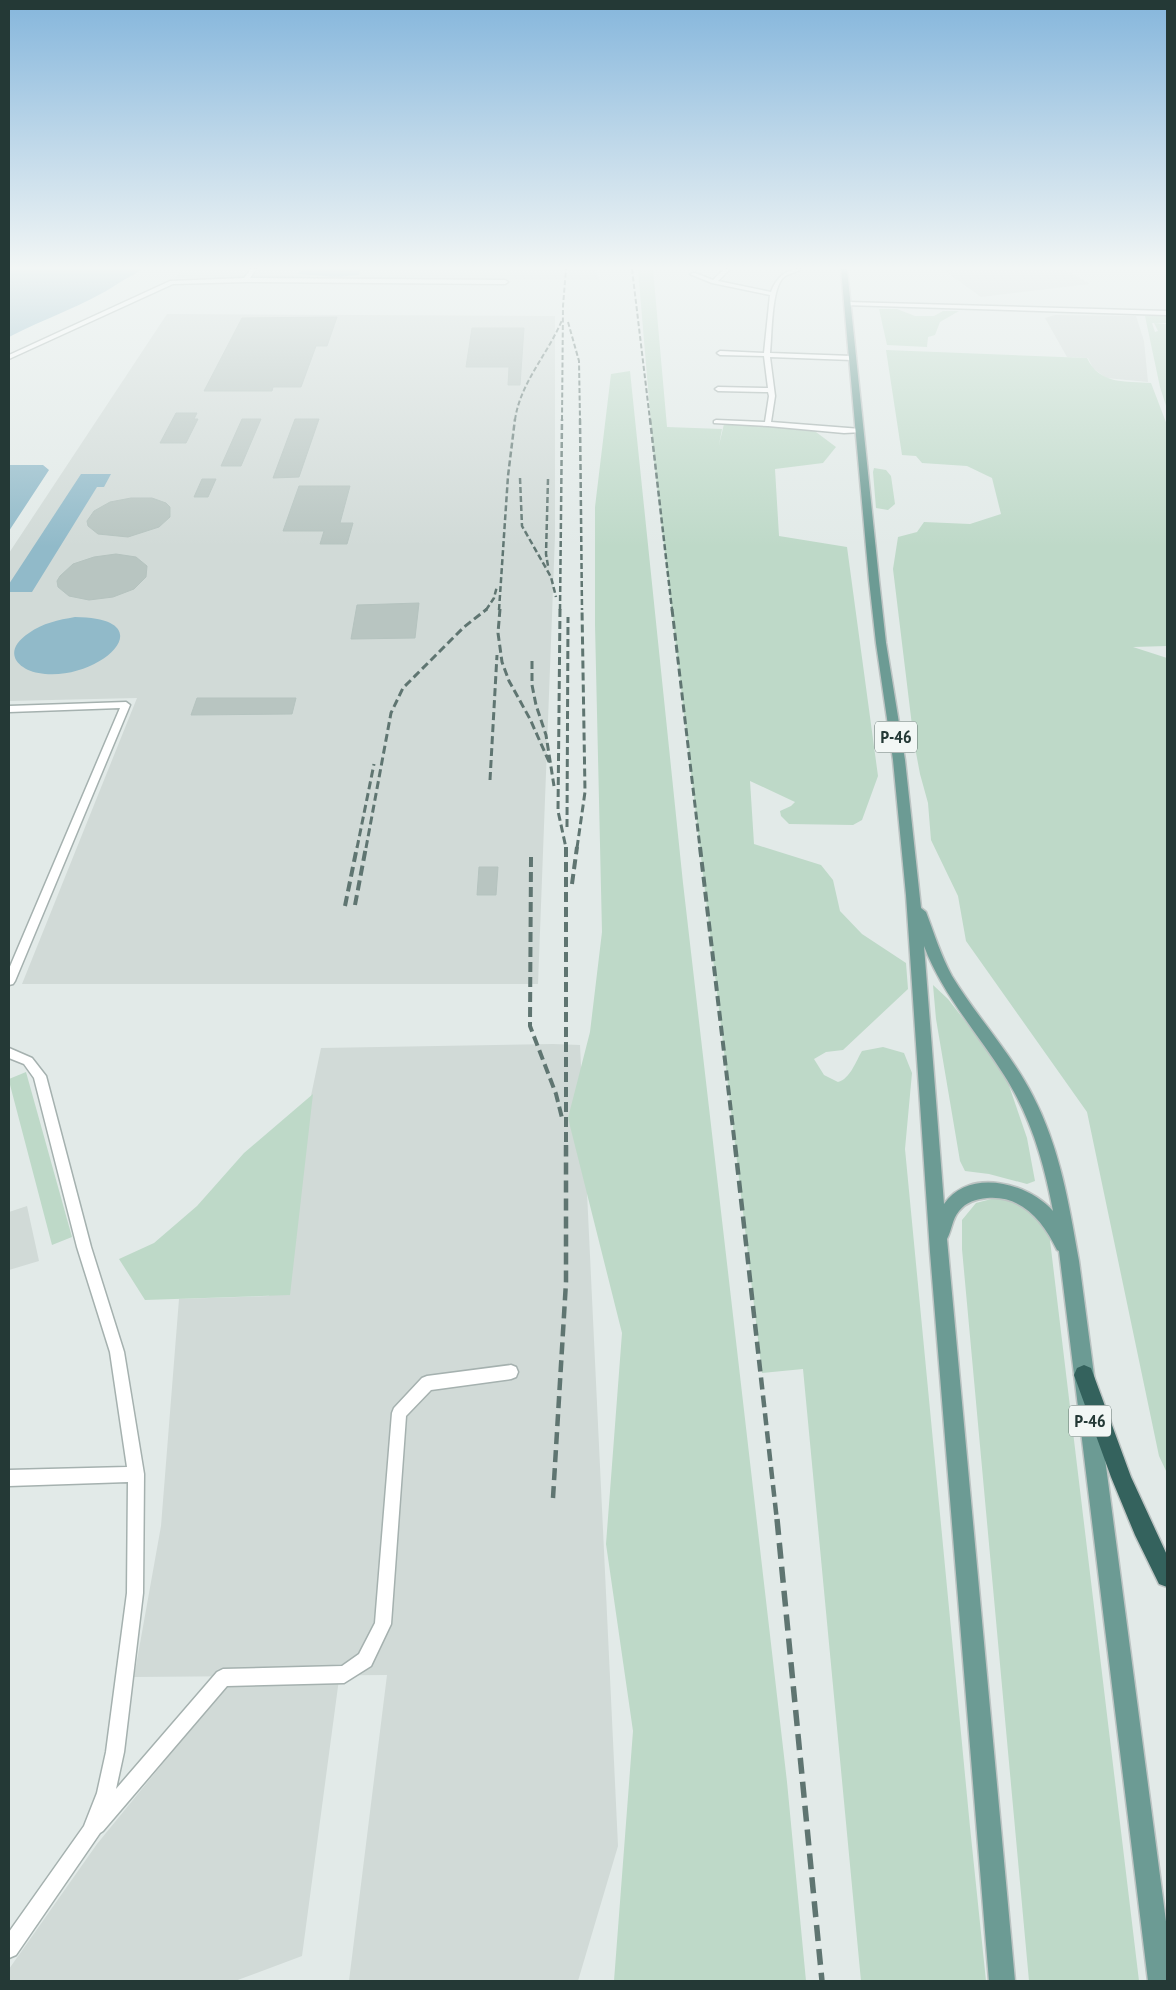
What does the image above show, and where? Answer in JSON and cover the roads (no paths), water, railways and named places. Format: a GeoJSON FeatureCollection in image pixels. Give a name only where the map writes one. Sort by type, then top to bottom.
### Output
{"type":"FeatureCollection","features":[{"type":"Feature","properties":{"kind":"highway"},"geometry":{"type":"LineString","coordinates":[[1084,1375],[1111,1454],[1133,1510],[1167,1576]]}},
{"type":"Feature","properties":{"kind":"main road","name":"Р-46"},"geometry":{"type":"LineString","coordinates":[[852,362],[861,430],[878,616],[899,760],[913,895],[939,1252],[1002,1981]]}},
{"type":"Feature","properties":{"kind":"main road","name":"Р-46"},"geometry":{"type":"LineString","coordinates":[[913,895],[929,941],[943,971],[1008,1068],[1035,1118],[1052,1166],[1061,1204],[1070,1261],[1161,1981]]}},
{"type":"Feature","properties":{"kind":"main road"},"geometry":{"type":"LineString","coordinates":[[939,1252],[942,1229],[950,1208],[967,1194],[979,1190],[993,1190],[1022,1197],[1037,1207],[1056,1229],[1070,1261]]}},
{"type":"Feature","properties":{"kind":"street"},"geometry":{"type":"LineString","coordinates":[[768,362],[771,390],[768,424]]}},
{"type":"Feature","properties":{"kind":"street"},"geometry":{"type":"LineString","coordinates":[[718,389],[771,390]]}},
{"type":"Feature","properties":{"kind":"street"},"geometry":{"type":"LineString","coordinates":[[716,422],[768,424],[844,431],[861,430]]}},
{"type":"Feature","properties":{"kind":"street"},"geometry":{"type":"LineString","coordinates":[[9,709],[126,705],[9,981]]}},
{"type":"Feature","properties":{"kind":"street"},"geometry":{"type":"LineString","coordinates":[[9,1053],[28,1061],[40,1076],[84,1247],[117,1352],[136,1474],[135,1593],[126,1677],[108,1785],[92,1832]]}},
{"type":"Feature","properties":{"kind":"street"},"geometry":{"type":"LineString","coordinates":[[9,1948],[92,1832],[223,1678],[344,1674],[366,1660],[383,1624],[399,1413],[427,1383],[510,1372]]}},
{"type":"Feature","properties":{"kind":"street"},"geometry":{"type":"LineString","coordinates":[[9,1478],[136,1474]]}},
{"type":"Feature","properties":{"kind":"water"},"geometry":{"type":"Polygon","coordinates":[[[9,465],[43,465],[49,470],[9,531],[9,465]]]}},
{"type":"Feature","properties":{"kind":"water"},"geometry":{"type":"Polygon","coordinates":[[[81,474],[111,474],[104,487],[97,487],[32,592],[9,592],[9,584],[81,474]]]}},
{"type":"Feature","properties":{"kind":"water"},"geometry":{"type":"Polygon","coordinates":[[[75,617],[102,620],[116,627],[120,637],[116,648],[104,658],[87,667],[67,673],[45,674],[35,672],[20,665],[16,660],[14,654],[15,647],[29,633],[45,624],[75,617]]]}},
{"type":"Feature","properties":{"kind":"railway"},"geometry":{"type":"LineString","coordinates":[[515,420],[522,394],[539,362]]}},
{"type":"Feature","properties":{"kind":"railway"},"geometry":{"type":"LineString","coordinates":[[562,420],[563,362]]}},
{"type":"Feature","properties":{"kind":"railway"},"geometry":{"type":"LineString","coordinates":[[579,362],[580,420]]}},
{"type":"Feature","properties":{"kind":"railway"},"geometry":{"type":"LineString","coordinates":[[643,362],[650,420]]}},
{"type":"Feature","properties":{"kind":"railway"},"geometry":{"type":"LineString","coordinates":[[499,610],[508,476],[515,419]]}},
{"type":"Feature","properties":{"kind":"railway"},"geometry":{"type":"LineString","coordinates":[[560,610],[562,419]]}},
{"type":"Feature","properties":{"kind":"railway"},"geometry":{"type":"LineString","coordinates":[[580,419],[582,610]]}},
{"type":"Feature","properties":{"kind":"railway"},"geometry":{"type":"LineString","coordinates":[[650,419],[672,610]]}},
{"type":"Feature","properties":{"kind":"railway"},"geometry":{"type":"LineString","coordinates":[[520,478],[522,526],[551,577],[556,597]]}},
{"type":"Feature","properties":{"kind":"railway"},"geometry":{"type":"LineString","coordinates":[[548,479],[546,554],[548,566]]}},
{"type":"Feature","properties":{"kind":"railway"},"geometry":{"type":"LineString","coordinates":[[486,610],[494,598],[497,586]]}},
{"type":"Feature","properties":{"kind":"railway"},"geometry":{"type":"LineString","coordinates":[[500,609],[498,633],[502,662],[509,681],[530,719],[550,764]]}},
{"type":"Feature","properties":{"kind":"railway"},"geometry":{"type":"LineString","coordinates":[[560,609],[558,811],[566,848]]}},
{"type":"Feature","properties":{"kind":"railway"},"geometry":{"type":"LineString","coordinates":[[577,848],[585,792],[582,609]]}},
{"type":"Feature","properties":{"kind":"railway"},"geometry":{"type":"LineString","coordinates":[[672,609],[700,848]]}},
{"type":"Feature","properties":{"kind":"railway"},"geometry":{"type":"LineString","coordinates":[[366,848],[391,713],[403,688],[464,627],[486,610]]}},
{"type":"Feature","properties":{"kind":"railway"},"geometry":{"type":"LineString","coordinates":[[567,827],[568,617]]}},
{"type":"Feature","properties":{"kind":"railway"},"geometry":{"type":"LineString","coordinates":[[490,780],[497,655]]}},
{"type":"Feature","properties":{"kind":"railway"},"geometry":{"type":"LineString","coordinates":[[532,661],[532,685],[536,705],[546,735],[554,786]]}},
{"type":"Feature","properties":{"kind":"railway"},"geometry":{"type":"LineString","coordinates":[[357,848],[374,764]]}},
{"type":"Feature","properties":{"kind":"railway"},"geometry":{"type":"LineString","coordinates":[[345,906],[357,847]]}},
{"type":"Feature","properties":{"kind":"railway"},"geometry":{"type":"LineString","coordinates":[[355,905],[366,847]]}},
{"type":"Feature","properties":{"kind":"railway"},"geometry":{"type":"LineString","coordinates":[[572,884],[577,847]]}},
{"type":"Feature","properties":{"kind":"railway"},"geometry":{"type":"LineString","coordinates":[[700,847],[735,1146]]}},
{"type":"Feature","properties":{"kind":"railway"},"geometry":{"type":"LineString","coordinates":[[553,1498],[566,1282],[566,848]]}},
{"type":"Feature","properties":{"kind":"railway"},"geometry":{"type":"LineString","coordinates":[[531,857],[530,1026],[556,1094],[562,1118]]}},
{"type":"Feature","properties":{"kind":"railway"},"geometry":{"type":"LineString","coordinates":[[735,1145],[777,1521]]}},
{"type":"Feature","properties":{"kind":"railway"},"geometry":{"type":"LineString","coordinates":[[777,1519],[822,1981]]}}]}
